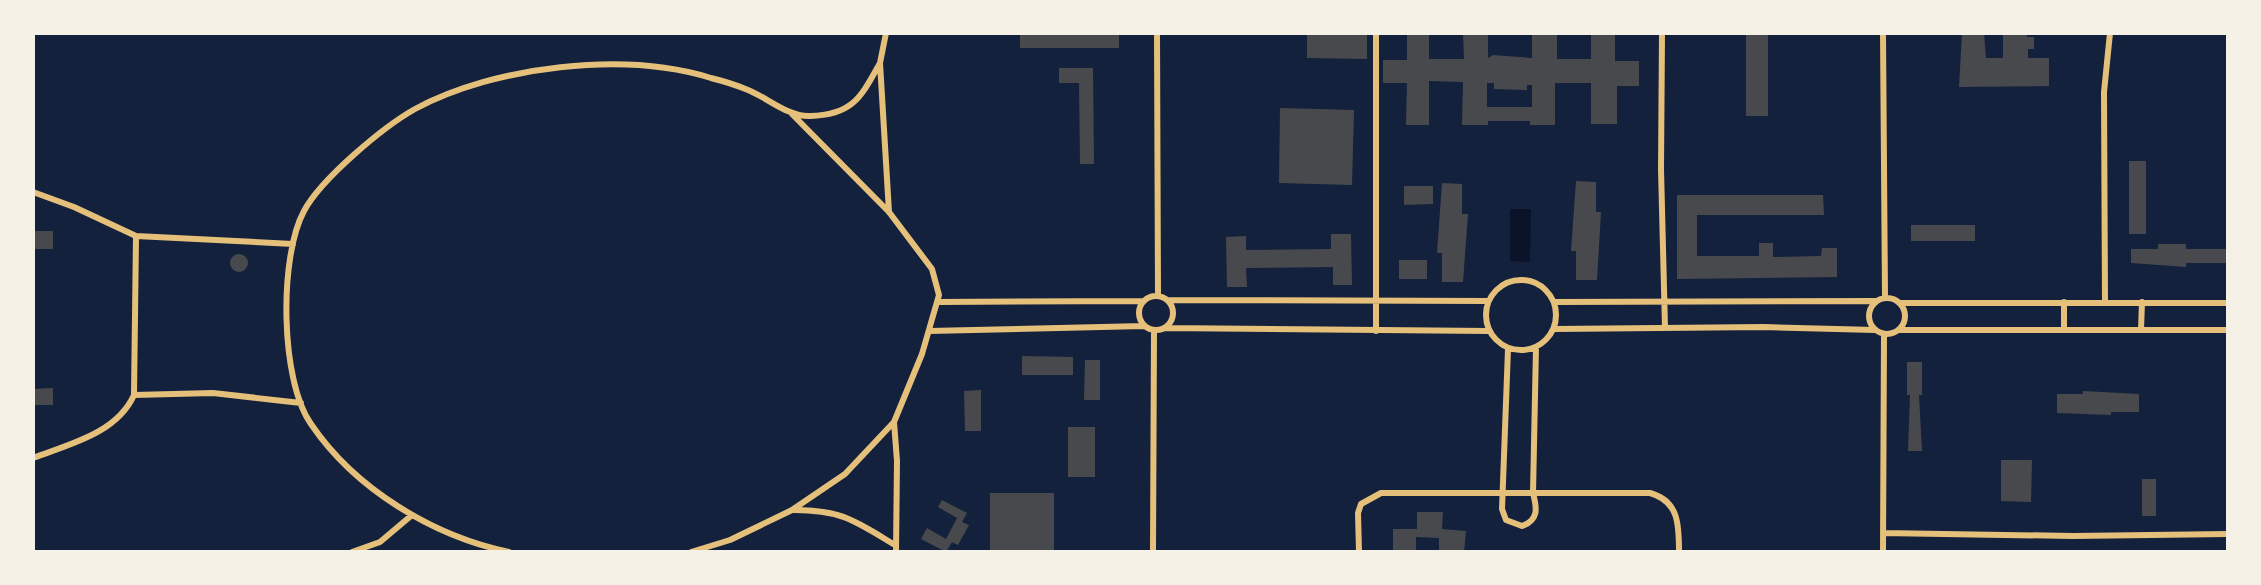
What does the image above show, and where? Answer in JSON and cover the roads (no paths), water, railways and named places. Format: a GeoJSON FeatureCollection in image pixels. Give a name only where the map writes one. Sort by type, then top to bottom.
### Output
{"type":"FeatureCollection","features":[{"type":"Feature","properties":{"kind":"street"},"geometry":{"type":"LineString","coordinates":[[886,33],[880,62],[889,212]]}},
{"type":"Feature","properties":{"kind":"street"},"geometry":{"type":"LineString","coordinates":[[1157,33],[1158,296]]}},
{"type":"Feature","properties":{"kind":"street"},"geometry":{"type":"LineString","coordinates":[[1376,33],[1376,331]]}},
{"type":"Feature","properties":{"kind":"street"},"geometry":{"type":"LineString","coordinates":[[1662,33],[1661,169],[1665,328]]}},
{"type":"Feature","properties":{"kind":"street"},"geometry":{"type":"LineString","coordinates":[[1883,33],[1885,298]]}},
{"type":"Feature","properties":{"kind":"street"},"geometry":{"type":"LineString","coordinates":[[2105,302],[2104,92],[2110,33]]}},
{"type":"Feature","properties":{"kind":"street"},"geometry":{"type":"LineString","coordinates":[[509,552],[427,524],[412,515],[356,475],[309,422],[288,357],[287,290],[293,244],[304,211],[334,173],[415,109],[513,75],[604,64],[650,66],[708,77],[749,91],[791,113],[806,117],[847,108],[861,98],[880,62]]}},
{"type":"Feature","properties":{"kind":"street"},"geometry":{"type":"LineString","coordinates":[[691,552],[730,540],[792,510],[845,474],[894,422],[929,331],[939,295],[932,269],[889,212],[791,113]]}},
{"type":"Feature","properties":{"kind":"street"},"geometry":{"type":"LineString","coordinates":[[33,192],[74,207],[136,236],[293,244]]}},
{"type":"Feature","properties":{"kind":"street"},"geometry":{"type":"LineString","coordinates":[[33,458],[107,428],[127,412],[134,395],[136,236]]}},
{"type":"Feature","properties":{"kind":"street"},"geometry":{"type":"LineString","coordinates":[[1520,279],[1542,286],[1554,302],[1557,316],[1554,329],[1536,347],[1522,351],[1508,349],[1497,342],[1489,331],[1485,316],[1488,300],[1498,288],[1520,279]]}},
{"type":"Feature","properties":{"kind":"street"},"geometry":{"type":"LineString","coordinates":[[937,302],[1144,301],[1158,296],[1167,300],[1488,300]]}},
{"type":"Feature","properties":{"kind":"street"},"geometry":{"type":"LineString","coordinates":[[1554,302],[1876,301],[1885,298],[1900,303],[2228,303]]}},
{"type":"Feature","properties":{"kind":"street"},"geometry":{"type":"LineString","coordinates":[[1165,328],[1174,314],[1167,300]]}},
{"type":"Feature","properties":{"kind":"street"},"geometry":{"type":"LineString","coordinates":[[1144,301],[1139,316],[1144,326]]}},
{"type":"Feature","properties":{"kind":"street"},"geometry":{"type":"LineString","coordinates":[[1875,330],[1869,318],[1876,301]]}},
{"type":"Feature","properties":{"kind":"street"},"geometry":{"type":"LineString","coordinates":[[2064,302],[2064,330]]}},
{"type":"Feature","properties":{"kind":"street"},"geometry":{"type":"LineString","coordinates":[[2141,330],[2142,302]]}},
{"type":"Feature","properties":{"kind":"street"},"geometry":{"type":"LineString","coordinates":[[1899,330],[1906,320],[1900,303]]}},
{"type":"Feature","properties":{"kind":"street"},"geometry":{"type":"LineString","coordinates":[[929,331],[1144,326],[1154,330],[1489,331]]}},
{"type":"Feature","properties":{"kind":"street"},"geometry":{"type":"LineString","coordinates":[[1554,329],[1875,330],[1885,335],[1899,330],[2228,330]]}},
{"type":"Feature","properties":{"kind":"street"},"geometry":{"type":"LineString","coordinates":[[1153,552],[1154,330]]}},
{"type":"Feature","properties":{"kind":"street"},"geometry":{"type":"LineString","coordinates":[[1883,552],[1885,335]]}},
{"type":"Feature","properties":{"kind":"street"},"geometry":{"type":"LineString","coordinates":[[1508,349],[1503,515],[1511,524],[1522,526],[1536,515],[1533,493],[1536,347]]}},
{"type":"Feature","properties":{"kind":"street"},"geometry":{"type":"LineString","coordinates":[[134,395],[213,393],[301,402]]}},
{"type":"Feature","properties":{"kind":"street"},"geometry":{"type":"LineString","coordinates":[[894,422],[897,461],[895,548]]}},
{"type":"Feature","properties":{"kind":"street"},"geometry":{"type":"LineString","coordinates":[[1359,552],[1358,513],[1361,504],[1381,493],[1650,493],[1665,497],[1675,510],[1679,529],[1679,552]]}},
{"type":"Feature","properties":{"kind":"street"},"geometry":{"type":"LineString","coordinates":[[792,510],[824,510],[846,515],[895,548]]}},
{"type":"Feature","properties":{"kind":"street"},"geometry":{"type":"LineString","coordinates":[[352,552],[380,542],[412,515]]}},
{"type":"Feature","properties":{"kind":"street"},"geometry":{"type":"LineString","coordinates":[[1883,533],[2062,536],[2228,534]]}},
{"type":"Feature","properties":{"kind":"water"},"geometry":{"type":"Polygon","coordinates":[[[1510,209],[1531,209],[1530,262],[1510,261],[1510,209]]]}}]}
